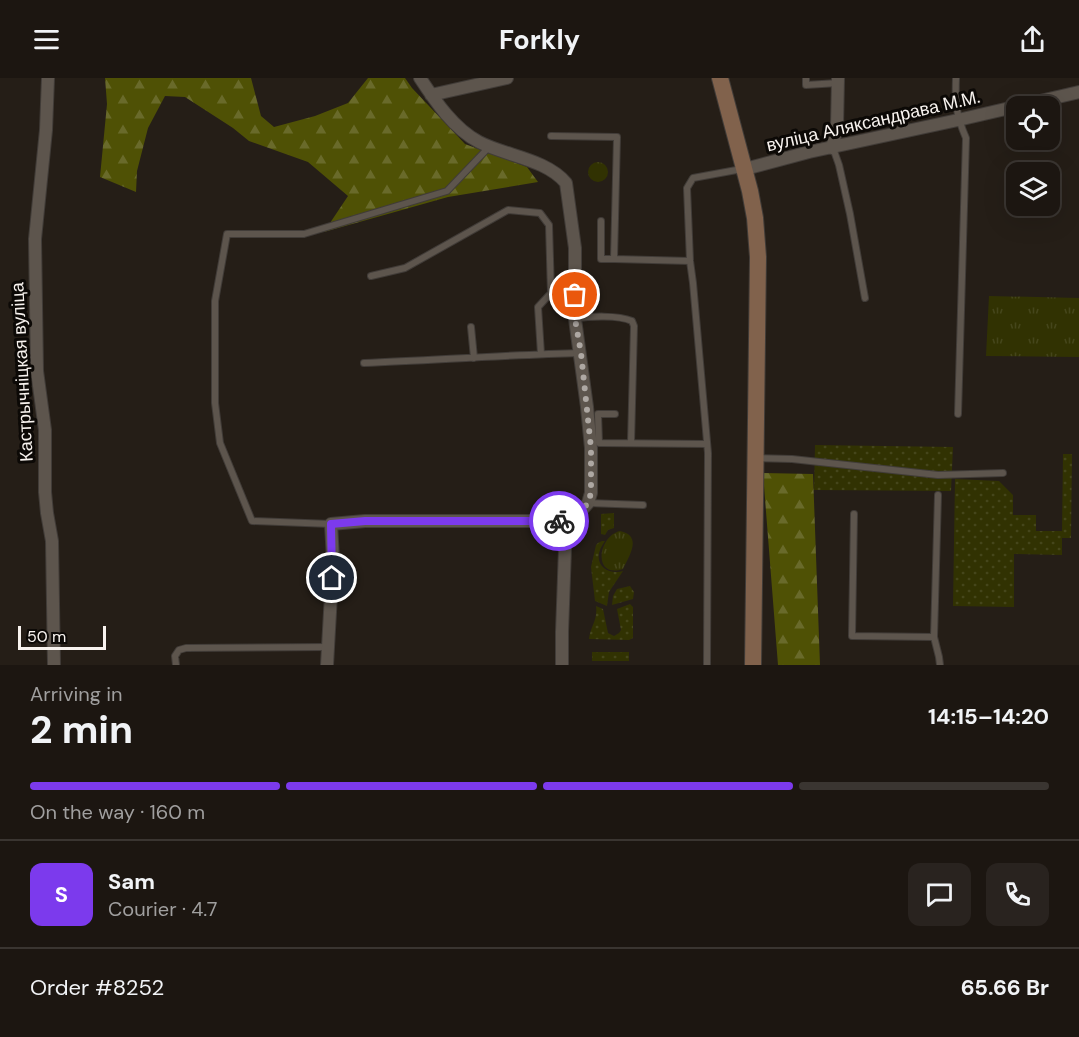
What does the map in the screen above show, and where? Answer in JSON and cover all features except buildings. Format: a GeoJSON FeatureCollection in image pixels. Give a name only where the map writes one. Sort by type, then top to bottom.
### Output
{"type":"FeatureCollection","features":[{"type":"Feature","properties":{"kind":"main road"},"geometry":{"type":"LineString","coordinates":[[720,78],[745,169],[755,218],[758,257],[753,665]]}},
{"type":"Feature","properties":{"kind":"street","name":"Кастрычніцкая вуліца"},"geometry":{"type":"LineString","coordinates":[[48,78],[46,130],[35,239],[37,371],[45,430],[45,492],[52,541],[54,665]]}},
{"type":"Feature","properties":{"kind":"street"},"geometry":{"type":"LineString","coordinates":[[327,665],[333,559],[331,524],[365,521],[566,521],[581,511],[588,503],[591,493],[591,448],[575,319],[575,248],[567,183],[561,177],[537,164],[479,142],[463,131],[431,95],[420,78]]}},
{"type":"Feature","properties":{"kind":"street"},"geometry":{"type":"LineString","coordinates":[[431,95],[507,78]]}},
{"type":"Feature","properties":{"kind":"street"},"geometry":{"type":"LineString","coordinates":[[832,147],[837,127],[838,81]]}},
{"type":"Feature","properties":{"kind":"street","name":"вуліца Аляксандрава М.М."},"geometry":{"type":"LineString","coordinates":[[745,169],[832,147],[1079,92]]}},
{"type":"Feature","properties":{"kind":"street"},"geometry":{"type":"LineString","coordinates":[[562,665],[566,521]]}},
{"type":"Feature","properties":{"kind":"lane"},"geometry":{"type":"LineString","coordinates":[[806,78],[806,85],[838,81]]}},
{"type":"Feature","properties":{"kind":"lane"},"geometry":{"type":"LineString","coordinates":[[956,78],[955,102],[958,120],[966,138],[958,414]]}},
{"type":"Feature","properties":{"kind":"lane"},"geometry":{"type":"LineString","coordinates":[[551,135],[617,137],[614,259]]}},
{"type":"Feature","properties":{"kind":"lane"},"geometry":{"type":"LineString","coordinates":[[331,524],[252,520],[220,443],[215,403],[215,301],[227,234],[304,234],[447,191],[490,146]]}},
{"type":"Feature","properties":{"kind":"lane"},"geometry":{"type":"LineString","coordinates":[[832,147],[839,165],[866,298]]}},
{"type":"Feature","properties":{"kind":"lane"},"geometry":{"type":"LineString","coordinates":[[707,665],[708,453],[690,261],[687,188],[693,178],[745,169]]}},
{"type":"Feature","properties":{"kind":"lane"},"geometry":{"type":"LineString","coordinates":[[371,276],[405,268],[508,210],[540,213],[549,225],[551,293],[538,307],[542,354]]}},
{"type":"Feature","properties":{"kind":"lane"},"geometry":{"type":"LineString","coordinates":[[601,221],[601,259],[690,261]]}},
{"type":"Feature","properties":{"kind":"lane"},"geometry":{"type":"LineString","coordinates":[[575,319],[626,318],[632,321],[634,326],[631,443]]}},
{"type":"Feature","properties":{"kind":"lane"},"geometry":{"type":"LineString","coordinates":[[471,327],[474,358]]}},
{"type":"Feature","properties":{"kind":"lane"},"geometry":{"type":"LineString","coordinates":[[364,363],[581,353]]}},
{"type":"Feature","properties":{"kind":"lane"},"geometry":{"type":"LineString","coordinates":[[615,414],[598,414],[599,443],[707,444]]}},
{"type":"Feature","properties":{"kind":"lane"},"geometry":{"type":"LineString","coordinates":[[756,458],[792,459],[938,475],[1003,473]]}},
{"type":"Feature","properties":{"kind":"lane"},"geometry":{"type":"LineString","coordinates":[[938,495],[934,638],[940,665]]}},
{"type":"Feature","properties":{"kind":"lane"},"geometry":{"type":"LineString","coordinates":[[588,503],[644,505]]}},
{"type":"Feature","properties":{"kind":"lane"},"geometry":{"type":"LineString","coordinates":[[855,514],[852,636],[934,638]]}},
{"type":"Feature","properties":{"kind":"lane"},"geometry":{"type":"LineString","coordinates":[[176,665],[175,656],[179,650],[186,648],[328,647]]}},
{"type":"Feature","properties":{"kind":"green space"},"geometry":{"type":"Polygon","coordinates":[[[105,78],[251,78],[261,116],[274,127],[315,116],[348,103],[368,78],[405,78],[465,144],[527,167],[538,182],[448,197],[324,232],[348,196],[308,162],[249,141],[185,97],[165,96],[148,128],[137,171],[136,192],[100,177],[107,104],[105,78]]]}},
{"type":"Feature","properties":{"kind":"green space"},"geometry":{"type":"Polygon","coordinates":[[[594,162],[602,162],[608,168],[608,176],[602,182],[594,182],[588,176],[588,168],[594,162]]]}},
{"type":"Feature","properties":{"kind":"green space"},"geometry":{"type":"Polygon","coordinates":[[[989,296],[1079,298],[1079,357],[986,356],[989,296]]]}},
{"type":"Feature","properties":{"kind":"green space"},"geometry":{"type":"Polygon","coordinates":[[[815,445],[953,447],[951,491],[814,490],[815,445]]]}},
{"type":"Feature","properties":{"kind":"green space"},"geometry":{"type":"Polygon","coordinates":[[[1063,454],[1072,454],[1071,538],[1062,538],[1062,555],[1014,554],[1014,607],[953,606],[955,479],[999,481],[1013,495],[1013,515],[1036,515],[1036,531],[1062,531],[1063,454]]]}},
{"type":"Feature","properties":{"kind":"green space"},"geometry":{"type":"Polygon","coordinates":[[[763,473],[813,474],[820,665],[778,665],[763,473]]]}},
{"type":"Feature","properties":{"kind":"green space"},"geometry":{"type":"Polygon","coordinates":[[[614,513],[614,528],[608,530],[605,535],[601,534],[601,514],[614,513]]]}},
{"type":"Feature","properties":{"kind":"green space"},"geometry":{"type":"Polygon","coordinates":[[[620,531],[631,537],[633,542],[631,553],[623,569],[613,570],[606,568],[603,563],[603,548],[613,534],[620,531]]]}},
{"type":"Feature","properties":{"kind":"green space"},"geometry":{"type":"Polygon","coordinates":[[[605,541],[600,549],[601,565],[613,572],[623,571],[609,592],[607,606],[595,601],[591,567],[596,545],[605,541]]]}},
{"type":"Feature","properties":{"kind":"green space"},"geometry":{"type":"Polygon","coordinates":[[[630,586],[634,592],[633,599],[612,605],[617,589],[630,586]]]}},
{"type":"Feature","properties":{"kind":"green space"},"geometry":{"type":"Polygon","coordinates":[[[630,604],[633,607],[633,638],[629,640],[589,639],[596,615],[596,606],[603,609],[608,633],[614,636],[621,630],[617,609],[630,604]]]}},
{"type":"Feature","properties":{"kind":"green space"},"geometry":{"type":"Polygon","coordinates":[[[592,652],[629,652],[629,661],[592,661],[592,652]]]}},
{"type":"Feature","properties":{"kind":"way so far"},"geometry":{"type":"LineString","coordinates":[[559,521],[566,521],[581,511],[588,503],[591,493],[591,448],[575,319],[575,295]]}},
{"type":"Feature","properties":{"kind":"route"},"geometry":{"type":"LineString","coordinates":[[332,578],[331,524],[365,521],[559,521]]}}]}
